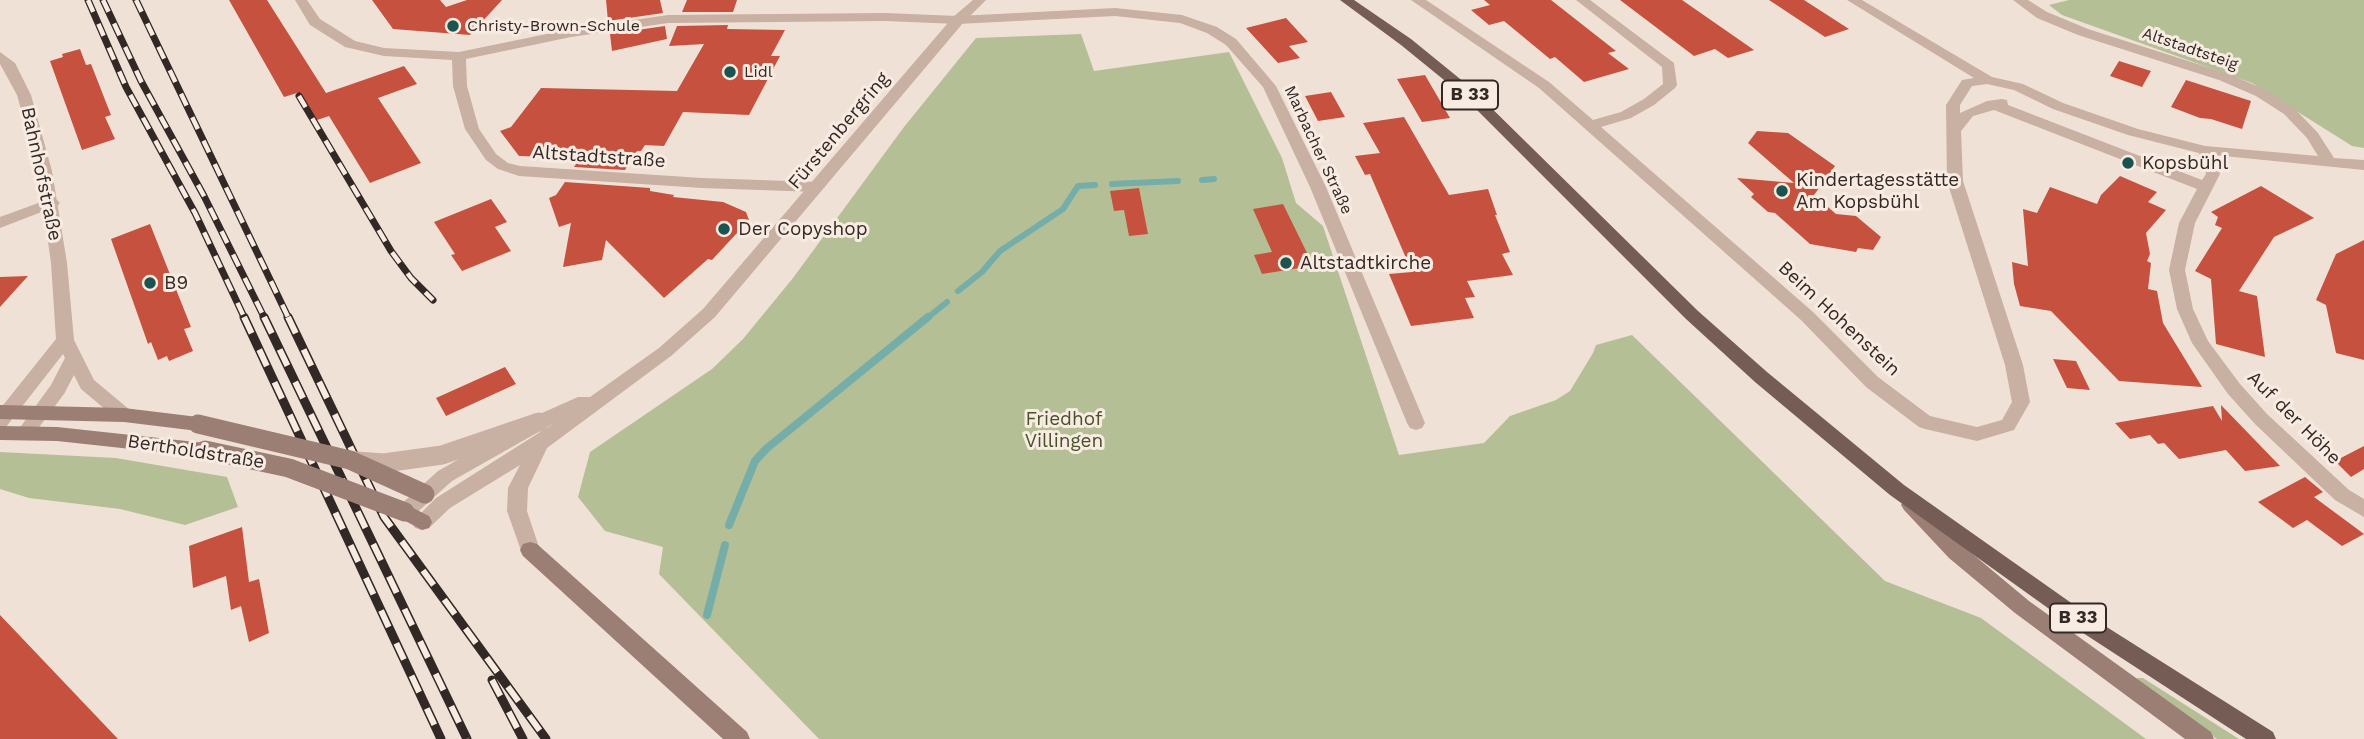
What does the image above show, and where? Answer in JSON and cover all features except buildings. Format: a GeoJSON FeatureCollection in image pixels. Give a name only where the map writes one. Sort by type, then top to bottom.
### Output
{"type":"FeatureCollection","features":[{"type":"Feature","properties":{"kind":"main road","name":"B 33"},"geometry":{"type":"LineString","coordinates":[[1346,0],[1406,42],[1465,90],[1631,258],[1761,377],[1896,490],[2076,617],[2264,739]]}},
{"type":"Feature","properties":{"kind":"main road","name":"Bertholdstraße"},"geometry":{"type":"LineString","coordinates":[[3,415],[40,412],[124,415],[198,424],[349,460],[425,494]]}},
{"type":"Feature","properties":{"kind":"main road","name":"Bertholdstraße"},"geometry":{"type":"LineString","coordinates":[[0,433],[205,450],[289,468],[380,500],[422,522]]}},
{"type":"Feature","properties":{"kind":"main road"},"geometry":{"type":"LineString","coordinates":[[1896,490],[1956,552],[2022,607],[2203,739]]}},
{"type":"Feature","properties":{"kind":"main road"},"geometry":{"type":"LineString","coordinates":[[530,550],[739,739]]}},
{"type":"Feature","properties":{"kind":"street","name":"Marbacher Straße"},"geometry":{"type":"LineString","coordinates":[[302,0],[315,22],[350,44],[384,52],[458,55],[571,33],[668,19],[885,17],[958,20],[1115,12],[1182,19],[1212,30],[1231,42],[1269,86],[1318,187],[1416,423]]}},
{"type":"Feature","properties":{"kind":"street"},"geometry":{"type":"LineString","coordinates":[[877,0],[886,9],[885,17]]}},
{"type":"Feature","properties":{"kind":"street","name":"Beim Hohenstein"},"geometry":{"type":"LineString","coordinates":[[1417,0],[1544,85],[1592,125],[1807,316],[1872,382],[1925,422],[1976,434],[2008,425],[2021,402],[2014,365],[1955,181],[1953,105],[1967,83],[1987,79]]}},
{"type":"Feature","properties":{"kind":"street"},"geometry":{"type":"LineString","coordinates":[[1582,0],[1669,66],[1670,85],[1649,102],[1626,115],[1592,125]]}},
{"type":"Feature","properties":{"kind":"street"},"geometry":{"type":"LineString","coordinates":[[1853,0],[1987,79],[2018,87],[2057,106],[2133,132],[2205,150],[2364,165]]}},
{"type":"Feature","properties":{"kind":"street","name":"Altstadtsteig"},"geometry":{"type":"LineString","coordinates":[[2019,0],[2042,15],[2082,32],[2224,77],[2261,93],[2289,111],[2313,136],[2328,160]]}},
{"type":"Feature","properties":{"kind":"street","name":"Fürstenbergring"},"geometry":{"type":"LineString","coordinates":[[610,391],[665,352],[709,313],[974,2]]}},
{"type":"Feature","properties":{"kind":"street","name":"Altstadtstraße"},"geometry":{"type":"LineString","coordinates":[[458,55],[460,86],[472,129],[491,157],[503,166],[519,171],[702,183],[817,187]]}},
{"type":"Feature","properties":{"kind":"street","name":"Bahnhofstraße"},"geometry":{"type":"LineString","coordinates":[[0,56],[10,66],[24,95],[52,203],[65,340],[87,384],[124,415]]}},
{"type":"Feature","properties":{"kind":"street"},"geometry":{"type":"LineString","coordinates":[[1954,130],[1968,113],[1992,104],[2057,106]]}},
{"type":"Feature","properties":{"kind":"street"},"geometry":{"type":"LineString","coordinates":[[1992,104],[2206,187]]}},
{"type":"Feature","properties":{"kind":"street","name":"Auf der Höhe"},"geometry":{"type":"LineString","coordinates":[[2205,150],[2213,174],[2187,223],[2177,270],[2185,309],[2201,343],[2234,389],[2261,419],[2342,495],[2364,509]]}},
{"type":"Feature","properties":{"kind":"street"},"geometry":{"type":"LineString","coordinates":[[0,223],[52,203]]}},
{"type":"Feature","properties":{"kind":"street"},"geometry":{"type":"LineString","coordinates":[[3,415],[65,340]]}},
{"type":"Feature","properties":{"kind":"street"},"geometry":{"type":"LineString","coordinates":[[25,433],[58,389],[74,360]]}},
{"type":"Feature","properties":{"kind":"street"},"geometry":{"type":"LineString","coordinates":[[349,460],[384,463],[442,455],[539,422],[610,391]]}},
{"type":"Feature","properties":{"kind":"street"},"geometry":{"type":"LineString","coordinates":[[422,522],[443,503],[539,444],[610,391]]}},
{"type":"Feature","properties":{"kind":"street"},"geometry":{"type":"LineString","coordinates":[[405,512],[445,475],[539,422]]}},
{"type":"Feature","properties":{"kind":"street"},"geometry":{"type":"LineString","coordinates":[[530,550],[517,511],[517,488],[539,444]]}},
{"type":"Feature","properties":{"kind":"green space"},"geometry":{"type":"Polygon","coordinates":[[[2069,0],[2364,0],[2364,148],[2352,146],[2252,83],[2062,15],[2049,5],[2069,0]]]}},
{"type":"Feature","properties":{"kind":"green space","name":"Friedhof Villingen"},"geometry":{"type":"Polygon","coordinates":[[[1081,34],[1094,71],[1229,52],[1282,158],[1296,203],[1323,226],[1399,455],[1484,443],[1510,416],[1556,400],[1570,391],[1596,345],[1632,335],[1885,581],[1981,618],[2146,739],[819,739],[659,574],[663,547],[605,531],[578,497],[590,452],[712,369],[743,339],[793,278],[904,127],[976,38],[1081,34]]]}},
{"type":"Feature","properties":{"kind":"green space"},"geometry":{"type":"Polygon","coordinates":[[[0,452],[116,458],[227,477],[238,507],[185,525],[120,509],[29,498],[0,489],[0,452]]]}},
{"type":"Feature","properties":{"kind":"green space"},"geometry":{"type":"Polygon","coordinates":[[[2137,678],[2143,678],[2239,739],[2217,739],[2139,683],[2137,678]]]}},
{"type":"Feature","properties":{"kind":"waterway"},"geometry":{"type":"LineString","coordinates":[[1202,180],[1214,179]]}},
{"type":"Feature","properties":{"kind":"waterway"},"geometry":{"type":"LineString","coordinates":[[1112,184],[1178,181]]}},
{"type":"Feature","properties":{"kind":"waterway"},"geometry":{"type":"LineString","coordinates":[[958,291],[982,272],[1000,251],[1063,209],[1078,186],[1095,185]]}},
{"type":"Feature","properties":{"kind":"waterway"},"geometry":{"type":"LineString","coordinates":[[926,319],[947,302]]}},
{"type":"Feature","properties":{"kind":"waterway"},"geometry":{"type":"LineString","coordinates":[[729,525],[755,461],[766,449],[928,317]]}},
{"type":"Feature","properties":{"kind":"waterway"},"geometry":{"type":"LineString","coordinates":[[707,615],[725,545]]}},
{"type":"Feature","properties":{"kind":"railway"},"geometry":{"type":"LineString","coordinates":[[88,0],[126,87],[195,213],[245,319]]}},
{"type":"Feature","properties":{"kind":"railway"},"geometry":{"type":"LineString","coordinates":[[103,0],[141,81],[204,196],[265,319]]}},
{"type":"Feature","properties":{"kind":"railway"},"geometry":{"type":"LineString","coordinates":[[136,0],[289,319]]}},
{"type":"Feature","properties":{"kind":"railway"},"geometry":{"type":"LineString","coordinates":[[299,96],[391,251],[411,278],[433,300]]}},
{"type":"Feature","properties":{"kind":"railway"},"geometry":{"type":"LineString","coordinates":[[244,317],[441,739]]}},
{"type":"Feature","properties":{"kind":"railway"},"geometry":{"type":"LineString","coordinates":[[264,317],[467,739]]}},
{"type":"Feature","properties":{"kind":"railway"},"geometry":{"type":"LineString","coordinates":[[288,317],[384,517],[546,739]]}},
{"type":"Feature","properties":{"kind":"railway"},"geometry":{"type":"LineString","coordinates":[[492,680],[523,739]]}},
{"type":"Feature","properties":{"kind":"place","name":"Christy-Brown-Schule"},"geometry":{"type":"Point","coordinates":[453,26]}},
{"type":"Feature","properties":{"kind":"place","name":"Lidl"},"geometry":{"type":"Point","coordinates":[730,72]}},
{"type":"Feature","properties":{"kind":"place","name":"Kopsbühl"},"geometry":{"type":"Point","coordinates":[2128,163]}},
{"type":"Feature","properties":{"kind":"place","name":"Kindertagesstätte Am Kopsbühl"},"geometry":{"type":"Point","coordinates":[1782,191]}},
{"type":"Feature","properties":{"kind":"place","name":"Der Copyshop"},"geometry":{"type":"Point","coordinates":[724,229]}},
{"type":"Feature","properties":{"kind":"place","name":"Altstadtkirche"},"geometry":{"type":"Point","coordinates":[1286,263]}},
{"type":"Feature","properties":{"kind":"place","name":"B9"},"geometry":{"type":"Point","coordinates":[150,283]}}]}
